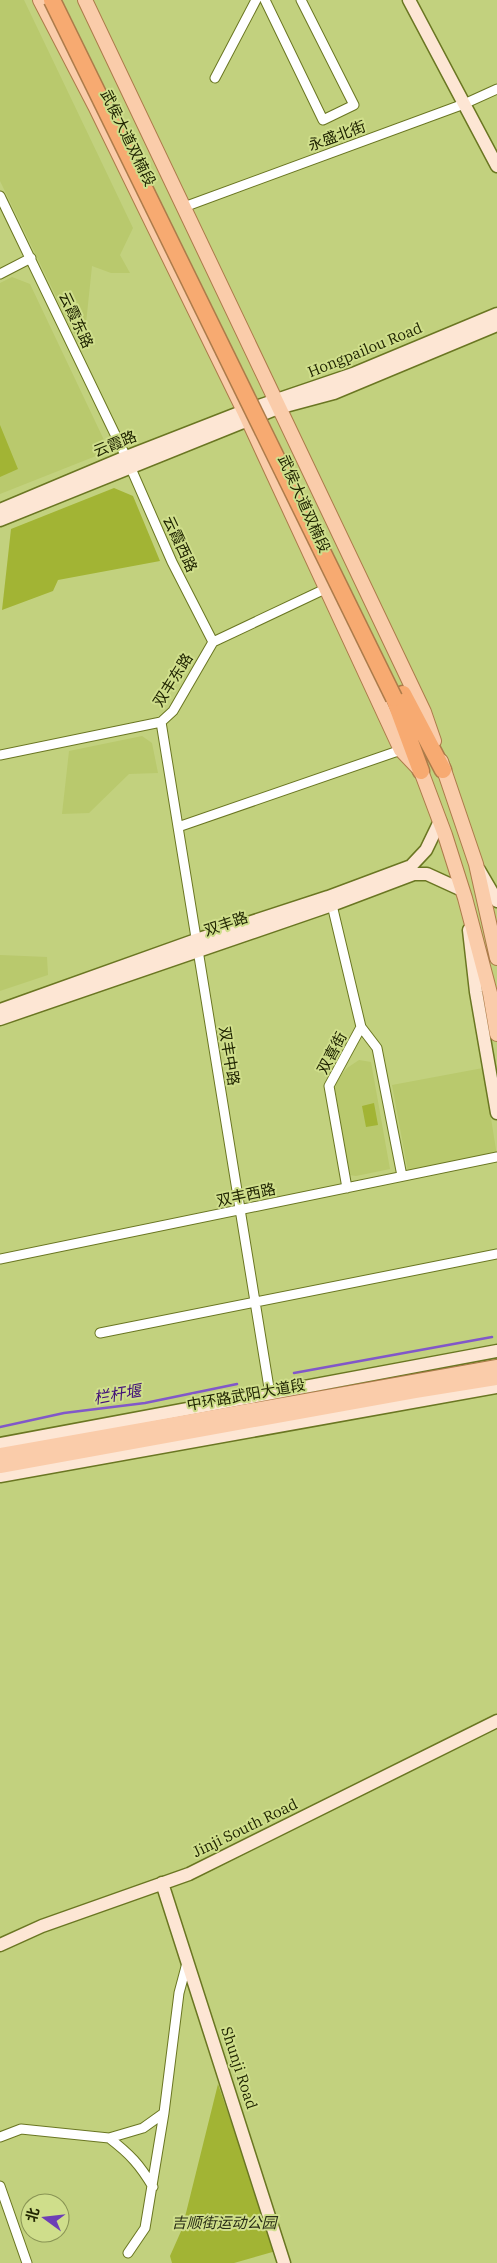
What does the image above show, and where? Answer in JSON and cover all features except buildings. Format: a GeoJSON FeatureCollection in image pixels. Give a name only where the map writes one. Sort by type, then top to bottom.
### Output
{"type":"FeatureCollection","features":[{"type":"Feature","properties":{"kind":"highway"},"geometry":{"type":"LineString","coordinates":[[52,0],[398,696],[443,770]]}},
{"type":"Feature","properties":{"kind":"highway"},"geometry":{"type":"LineString","coordinates":[[64,0],[398,696],[421,771]]}},
{"type":"Feature","properties":{"kind":"main road","name":"武侯大道双楠段"},"geometry":{"type":"LineString","coordinates":[[40,0],[246,416],[401,750],[421,771],[440,821],[463,894],[490,993],[497,1034]]}},
{"type":"Feature","properties":{"kind":"main road","name":"武侯大道双楠段"},"geometry":{"type":"LineString","coordinates":[[85,0],[424,712],[476,864],[497,958]]}},
{"type":"Feature","properties":{"kind":"main road","name":"中环路武阳大道段"},"geometry":{"type":"LineString","coordinates":[[0,1466],[67,1448],[497,1367]]}},
{"type":"Feature","properties":{"kind":"main road","name":"中环路武阳大道段"},"geometry":{"type":"LineString","coordinates":[[0,1455],[67,1448],[497,1378]]}},
{"type":"Feature","properties":{"kind":"street"},"geometry":{"type":"LineString","coordinates":[[215,78],[256,0]]}},
{"type":"Feature","properties":{"kind":"street"},"geometry":{"type":"LineString","coordinates":[[265,0],[323,120],[354,105],[301,0]]}},
{"type":"Feature","properties":{"kind":"street"},"geometry":{"type":"LineString","coordinates":[[409,0],[497,166]]}},
{"type":"Feature","properties":{"kind":"street","name":"永盛北街"},"geometry":{"type":"LineString","coordinates":[[184,207],[464,104],[497,89]]}},
{"type":"Feature","properties":{"kind":"street","name":"云霞东路"},"geometry":{"type":"LineString","coordinates":[[0,196],[128,462]]}},
{"type":"Feature","properties":{"kind":"street"},"geometry":{"type":"LineString","coordinates":[[0,274],[31,258]]}},
{"type":"Feature","properties":{"kind":"street","name":"Hongpailou Road"},"geometry":{"type":"LineString","coordinates":[[276,404],[497,314]]}},
{"type":"Feature","properties":{"kind":"street","name":"Hongpailou Road"},"geometry":{"type":"LineString","coordinates":[[276,404],[334,393],[497,325]]}},
{"type":"Feature","properties":{"kind":"street","name":"云霞路"},"geometry":{"type":"LineString","coordinates":[[0,510],[276,404]]}},
{"type":"Feature","properties":{"kind":"street"},"geometry":{"type":"LineString","coordinates":[[0,520],[128,462]]}},
{"type":"Feature","properties":{"kind":"street","name":"云霞西路"},"geometry":{"type":"LineString","coordinates":[[128,462],[172,562],[213,642]]}},
{"type":"Feature","properties":{"kind":"street"},"geometry":{"type":"LineString","coordinates":[[213,642],[325,589]]}},
{"type":"Feature","properties":{"kind":"street","name":"双丰东路"},"geometry":{"type":"LineString","coordinates":[[0,755],[161,722],[173,711],[213,642]]}},
{"type":"Feature","properties":{"kind":"street","name":"双丰中路"},"geometry":{"type":"LineString","coordinates":[[161,722],[270,1394]]}},
{"type":"Feature","properties":{"kind":"street"},"geometry":{"type":"LineString","coordinates":[[178,827],[401,750]]}},
{"type":"Feature","properties":{"kind":"street","name":"双丰路"},"geometry":{"type":"LineString","coordinates":[[0,1019],[411,866],[426,850],[440,821]]}},
{"type":"Feature","properties":{"kind":"street"},"geometry":{"type":"LineString","coordinates":[[476,864],[497,901]]}},
{"type":"Feature","properties":{"kind":"street","name":"双丰路"},"geometry":{"type":"LineString","coordinates":[[0,1010],[197,945],[332,905],[414,874],[427,874],[463,894]]}},
{"type":"Feature","properties":{"kind":"street"},"geometry":{"type":"LineString","coordinates":[[463,894],[476,992],[497,1114]]}},
{"type":"Feature","properties":{"kind":"street","name":"双喜街"},"geometry":{"type":"LineString","coordinates":[[332,905],[361,1027],[329,1086],[347,1188]]}},
{"type":"Feature","properties":{"kind":"street"},"geometry":{"type":"LineString","coordinates":[[361,1027],[377,1048],[402,1176]]}},
{"type":"Feature","properties":{"kind":"street","name":"双丰西路"},"geometry":{"type":"LineString","coordinates":[[0,1259],[497,1157]]}},
{"type":"Feature","properties":{"kind":"street"},"geometry":{"type":"LineString","coordinates":[[100,1333],[497,1254]]}},
{"type":"Feature","properties":{"kind":"street"},"geometry":{"type":"LineString","coordinates":[[0,1444],[497,1351]]}},
{"type":"Feature","properties":{"kind":"street"},"geometry":{"type":"LineString","coordinates":[[0,1476],[497,1387]]}},
{"type":"Feature","properties":{"kind":"street","name":"Jinji South Road"},"geometry":{"type":"LineString","coordinates":[[0,1944],[42,1926],[189,1874],[497,1721]]}},
{"type":"Feature","properties":{"kind":"street","name":"Shunji Road"},"geometry":{"type":"LineString","coordinates":[[162,1883],[284,2263]]}},
{"type":"Feature","properties":{"kind":"street"},"geometry":{"type":"LineString","coordinates":[[128,2253],[145,2228],[164,2113],[179,1993],[188,1963]]}},
{"type":"Feature","properties":{"kind":"street"},"geometry":{"type":"LineString","coordinates":[[0,2137],[20,2129],[109,2138],[143,2128],[164,2113]]}},
{"type":"Feature","properties":{"kind":"street"},"geometry":{"type":"LineString","coordinates":[[109,2138],[129,2153],[153,2187]]}},
{"type":"Feature","properties":{"kind":"street"},"geometry":{"type":"LineString","coordinates":[[0,2186],[2,2201],[27,2263]]}},
{"type":"Feature","properties":{"kind":"shaded area"},"geometry":{"type":"Polygon","coordinates":[[[0,0],[24,0],[133,228],[120,255],[130,273],[111,273],[92,266],[83,352],[0,181],[0,0]]]}},
{"type":"Feature","properties":{"kind":"shaded area"},"geometry":{"type":"Polygon","coordinates":[[[12,277],[30,284],[104,440],[96,456],[0,494],[0,283],[12,277]]]}},
{"type":"Feature","properties":{"kind":"shaded area"},"geometry":{"type":"Polygon","coordinates":[[[142,736],[152,743],[158,773],[129,774],[89,813],[62,814],[69,751],[142,736]]]}},
{"type":"Feature","properties":{"kind":"shaded area"},"geometry":{"type":"Polygon","coordinates":[[[0,955],[47,957],[48,975],[0,991],[0,955]]]}},
{"type":"Feature","properties":{"kind":"shaded area"},"geometry":{"type":"Polygon","coordinates":[[[359,1060],[371,1062],[390,1169],[356,1176],[349,1175],[335,1088],[337,1080],[347,1068],[359,1060]]]}},
{"type":"Feature","properties":{"kind":"shaded area"},"geometry":{"type":"Polygon","coordinates":[[[483,1068],[497,1156],[408,1172],[392,1085],[483,1068]]]}},
{"type":"Feature","properties":{"kind":"green space"},"geometry":{"type":"Polygon","coordinates":[[[0,425],[18,469],[0,477],[0,425]]]}},
{"type":"Feature","properties":{"kind":"green space"},"geometry":{"type":"Polygon","coordinates":[[[114,488],[133,496],[160,561],[58,580],[53,591],[2,610],[11,529],[114,488]]]}},
{"type":"Feature","properties":{"kind":"green space"},"geometry":{"type":"Polygon","coordinates":[[[374,1103],[378,1125],[366,1127],[362,1106],[374,1103]]]}},
{"type":"Feature","properties":{"kind":"green space","name":"吉顺街运动公园"},"geometry":{"type":"Polygon","coordinates":[[[218,2084],[276,2251],[234,2263],[172,2263],[170,2256],[182,2229],[218,2084]]]}},
{"type":"Feature","properties":{"kind":"waterway","name":"栏杆堰"},"geometry":{"type":"LineString","coordinates":[[294,1373],[492,1337]]}},
{"type":"Feature","properties":{"kind":"waterway","name":"栏杆堰"},"geometry":{"type":"LineString","coordinates":[[0,1427],[64,1413],[145,1403],[237,1384]]}}]}
